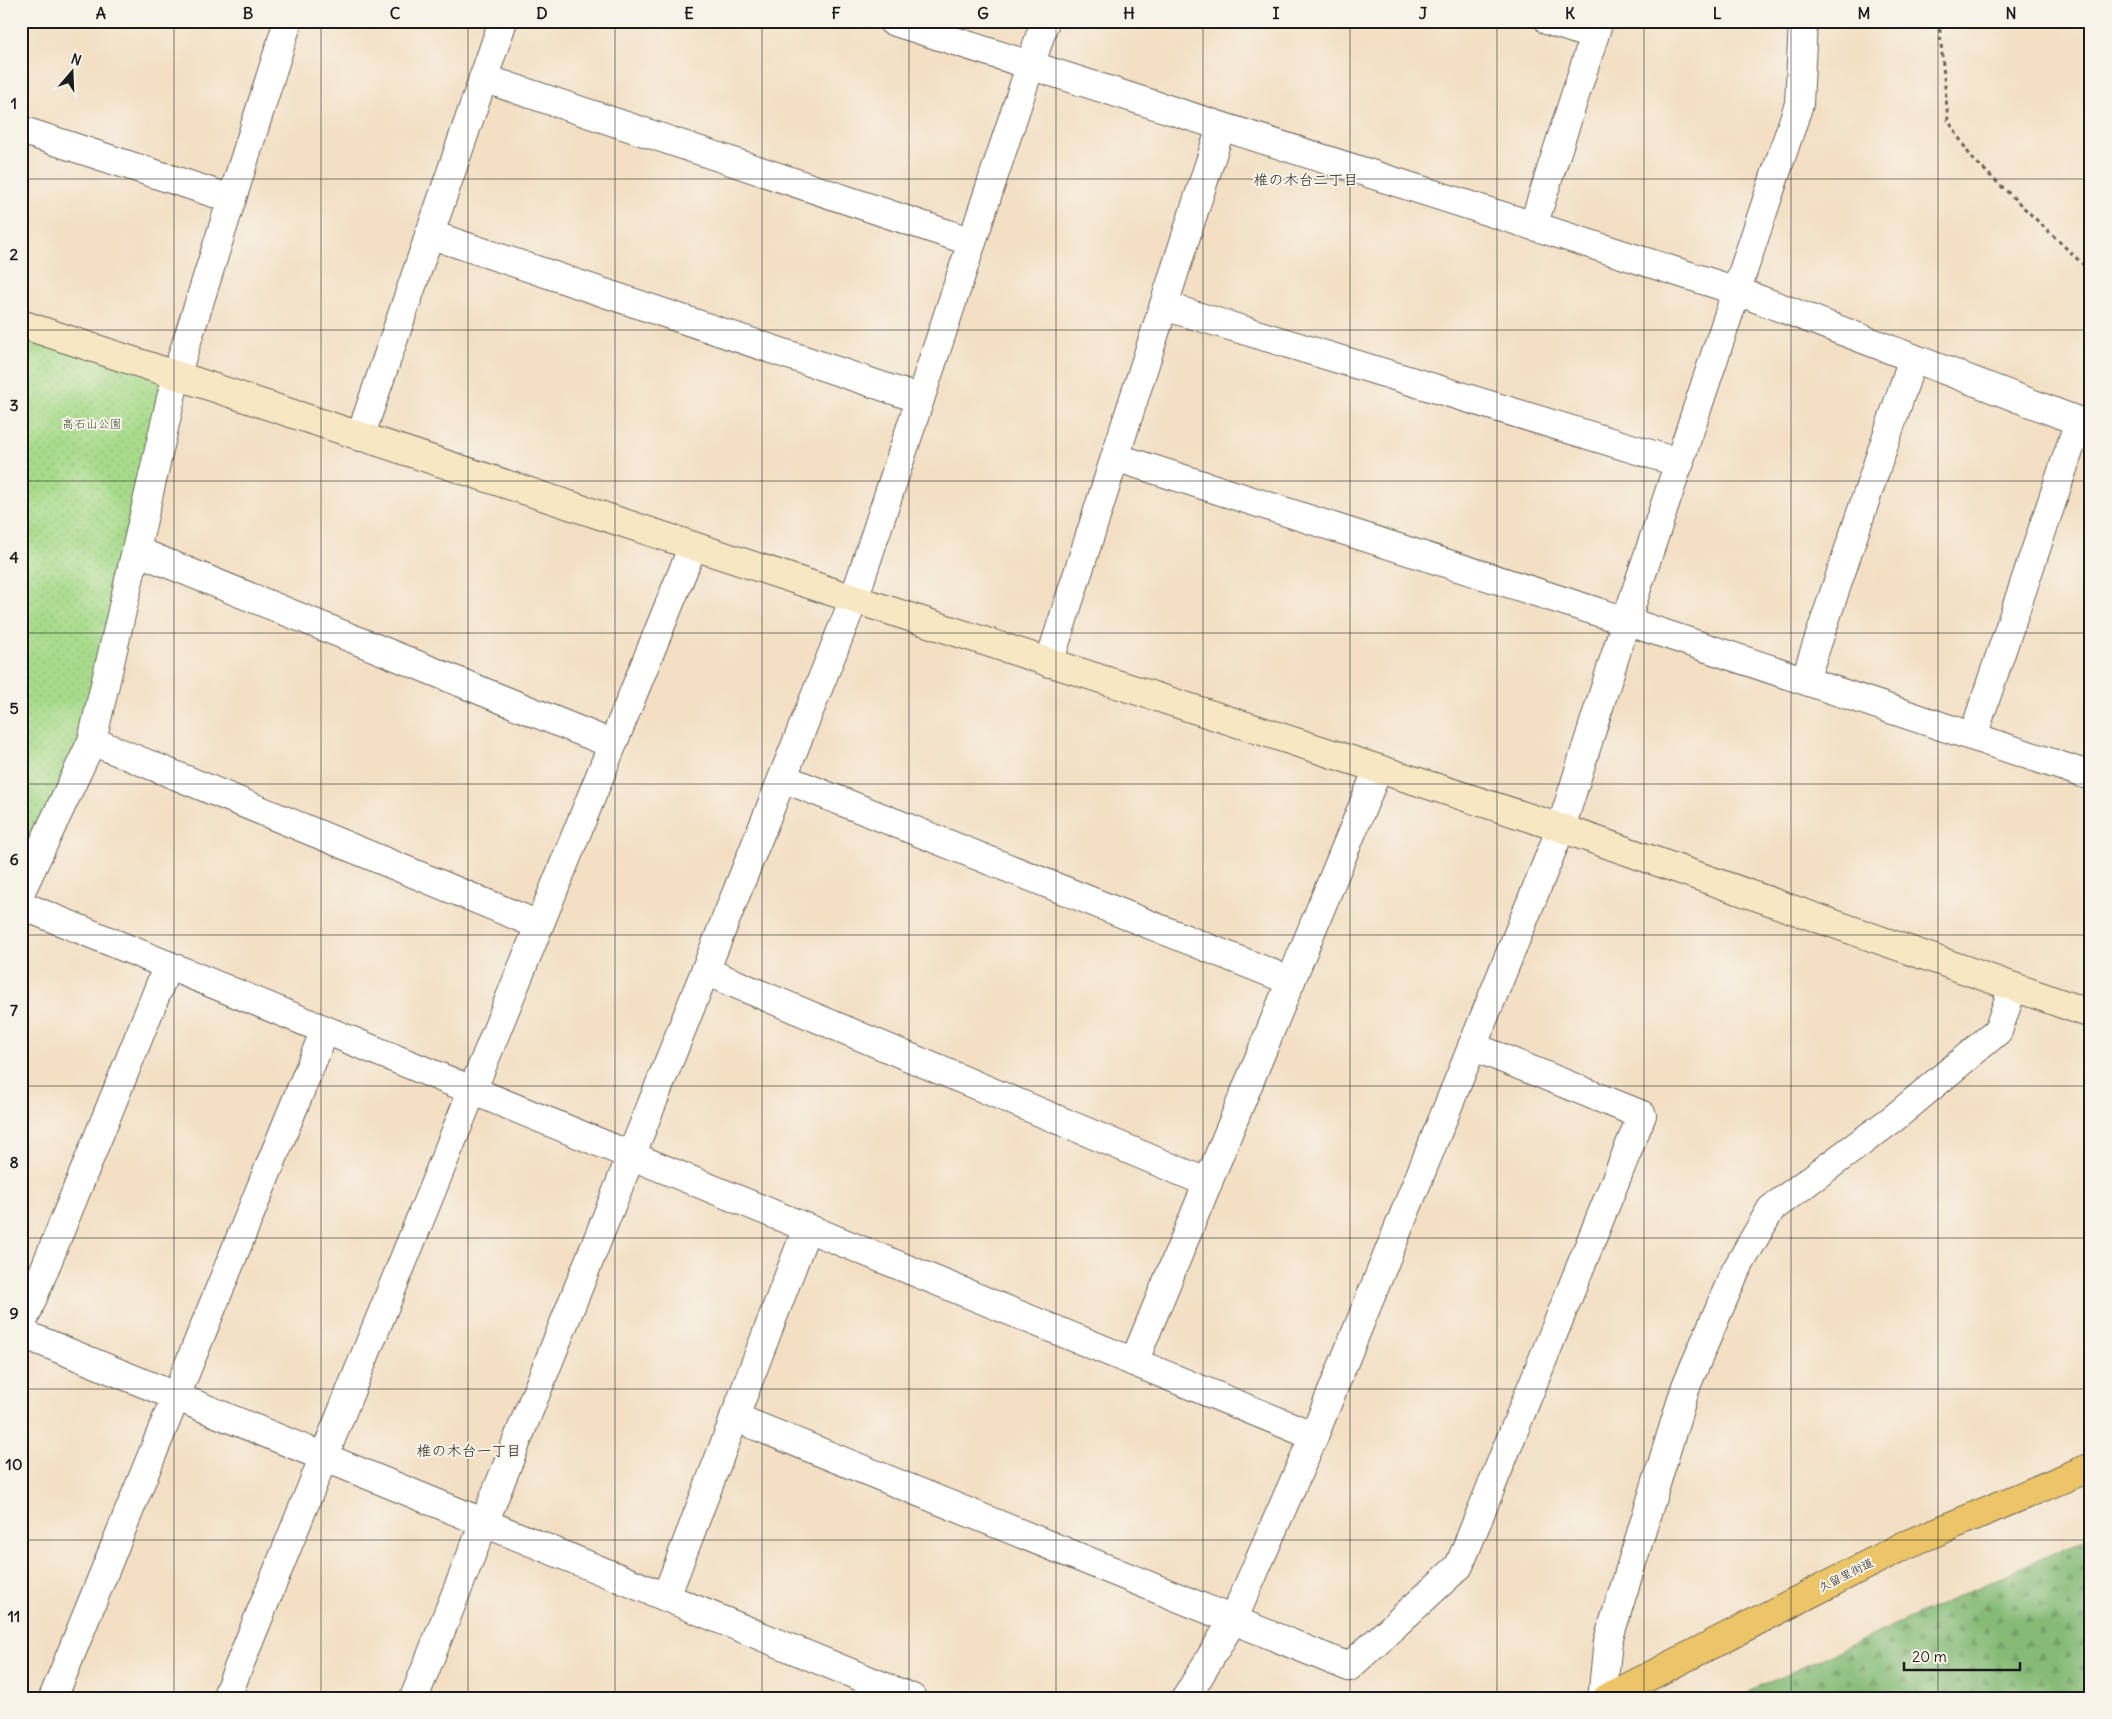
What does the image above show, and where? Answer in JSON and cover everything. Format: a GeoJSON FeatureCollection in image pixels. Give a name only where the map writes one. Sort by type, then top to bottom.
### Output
{"type":"FeatureCollection","features":[{"type":"Feature","properties":{"kind":"main road","name":"久留里街道"},"geometry":{"type":"LineString","coordinates":[[1607,1698],[1903,1546],[2091,1467]]}},
{"type":"Feature","properties":{"kind":"street"},"geometry":{"type":"LineString","coordinates":[[21,891],[92,741],[176,376],[288,21]]}},
{"type":"Feature","properties":{"kind":"street"},"geometry":{"type":"LineString","coordinates":[[360,437],[503,21]]}},
{"type":"Feature","properties":{"kind":"street"},"geometry":{"type":"LineString","coordinates":[[892,21],[1737,291],[2085,423],[1972,736]]}},
{"type":"Feature","properties":{"kind":"street"},"geometry":{"type":"LineString","coordinates":[[416,1697],[854,599],[1044,21]]}},
{"type":"Feature","properties":{"kind":"street"},"geometry":{"type":"LineString","coordinates":[[1533,226],[1597,29],[1549,21]]}},
{"type":"Feature","properties":{"kind":"street"},"geometry":{"type":"LineString","coordinates":[[1186,1698],[1233,1620],[1314,1436],[1561,828],[1626,621],[1799,104],[1803,21]]}},
{"type":"Feature","properties":{"kind":"street"},"geometry":{"type":"LineString","coordinates":[[482,78],[972,242]]}},
{"type":"Feature","properties":{"kind":"street"},"geometry":{"type":"LineString","coordinates":[[1049,663],[1221,127]]}},
{"type":"Feature","properties":{"kind":"street"},"geometry":{"type":"LineString","coordinates":[[21,130],[232,198]]}},
{"type":"Feature","properties":{"kind":"street"},"geometry":{"type":"LineString","coordinates":[[429,234],[920,399]]}},
{"type":"Feature","properties":{"kind":"street"},"geometry":{"type":"LineString","coordinates":[[1164,306],[1680,463]]}},
{"type":"Feature","properties":{"kind":"street"},"geometry":{"type":"LineString","coordinates":[[21,324],[1049,663],[1561,828],[2091,1014]]}},
{"type":"Feature","properties":{"kind":"street"},"geometry":{"type":"LineString","coordinates":[[1805,680],[1913,358]]}},
{"type":"Feature","properties":{"kind":"street"},"geometry":{"type":"LineString","coordinates":[[1115,457],[1626,621],[2091,776]]}},
{"type":"Feature","properties":{"kind":"street"},"geometry":{"type":"LineString","coordinates":[[226,1698],[693,546]]}},
{"type":"Feature","properties":{"kind":"street"},"geometry":{"type":"LineString","coordinates":[[137,551],[612,744]]}},
{"type":"Feature","properties":{"kind":"street"},"geometry":{"type":"LineString","coordinates":[[92,741],[539,924]]}},
{"type":"Feature","properties":{"kind":"street"},"geometry":{"type":"LineString","coordinates":[[1134,1362],[1378,770]]}},
{"type":"Feature","properties":{"kind":"street"},"geometry":{"type":"LineString","coordinates":[[783,778],[1291,981]]}},
{"type":"Feature","properties":{"kind":"street"},"geometry":{"type":"LineString","coordinates":[[21,905],[1314,1436]]}},
{"type":"Feature","properties":{"kind":"street"},"geometry":{"type":"LineString","coordinates":[[21,1327],[168,965]]}},
{"type":"Feature","properties":{"kind":"street"},"geometry":{"type":"LineString","coordinates":[[705,971],[1208,1183]]}},
{"type":"Feature","properties":{"kind":"street"},"geometry":{"type":"LineString","coordinates":[[1602,1698],[1608,1641],[1686,1386],[1734,1272],[1771,1209],[1894,1118],[1998,1031],[2013,987]]}},
{"type":"Feature","properties":{"kind":"street"},"geometry":{"type":"LineString","coordinates":[[53,1698],[325,1030]]}},
{"type":"Feature","properties":{"kind":"street"},"geometry":{"type":"LineString","coordinates":[[734,1417],[1349,1667],[1459,1566],[1642,1115],[1472,1046]]}},
{"type":"Feature","properties":{"kind":"street"},"geometry":{"type":"LineString","coordinates":[[666,1597],[807,1228]]}},
{"type":"Feature","properties":{"kind":"street"},"geometry":{"type":"LineString","coordinates":[[21,1333],[912,1698]]}},
{"type":"Feature","properties":{"kind":"path"},"geometry":{"type":"LineString","coordinates":[[1939,21],[1948,120],[1971,157],[2091,272]]}},
{"type":"Feature","properties":{"kind":"green space","name":"高石山公園"},"geometry":{"type":"Polygon","coordinates":[[[21,324],[176,376],[92,741],[21,891],[21,324]]]}},
{"type":"Feature","properties":{"kind":"green space"},"geometry":{"type":"Polygon","coordinates":[[[2091,1536],[2091,1698],[1745,1698],[1750,1691],[2091,1536]]]}},
{"type":"Feature","properties":{"kind":"district","name":"椎の木台二丁目"},"geometry":{"type":"Point","coordinates":[1306,180]}},
{"type":"Feature","properties":{"kind":"district","name":"椎の木台一丁目"},"geometry":{"type":"Point","coordinates":[469,1451]}}]}
